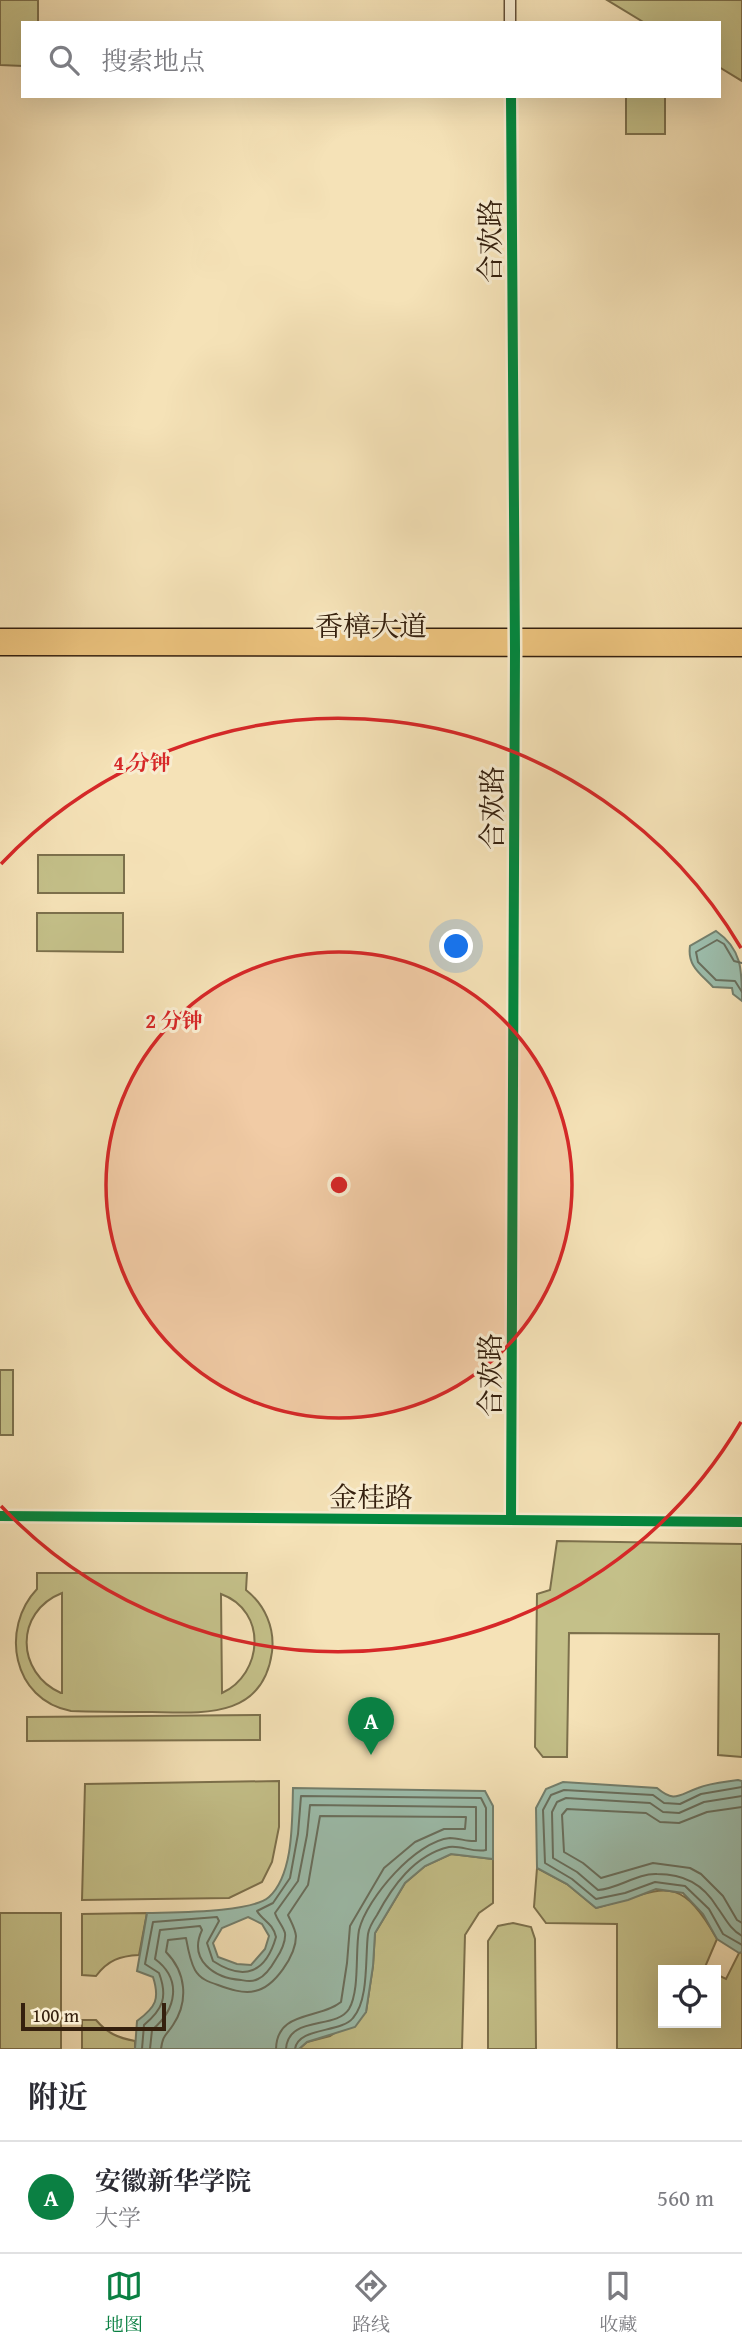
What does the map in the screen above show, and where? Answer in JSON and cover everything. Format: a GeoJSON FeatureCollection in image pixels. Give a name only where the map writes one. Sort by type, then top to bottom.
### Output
{"type":"FeatureCollection","features":[{"type":"Feature","properties":{"kind":"main road","name":"香樟大道"},"geometry":{"type":"LineString","coordinates":[[0,636],[742,649]]}},
{"type":"Feature","properties":{"kind":"main road","name":"香樟大道"},"geometry":{"type":"LineString","coordinates":[[0,648],[515,643],[742,636]]}},
{"type":"Feature","properties":{"kind":"street"},"geometry":{"type":"LineString","coordinates":[[510,0],[510,21]]}},
{"type":"Feature","properties":{"kind":"street","name":"合欢路"},"geometry":{"type":"LineString","coordinates":[[511,98],[515,643],[511,1520]]}},
{"type":"Feature","properties":{"kind":"street","name":"金桂路"},"geometry":{"type":"LineString","coordinates":[[0,1516],[742,1522]]}},
{"type":"Feature","properties":{"kind":"shaded area"},"geometry":{"type":"Polygon","coordinates":[[[0,0],[38,0],[38,21],[21,21],[21,66],[0,65],[0,0]]]}},
{"type":"Feature","properties":{"kind":"shaded area"},"geometry":{"type":"Polygon","coordinates":[[[607,0],[742,0],[742,81],[721,68],[721,21],[642,21],[607,0]]]}},
{"type":"Feature","properties":{"kind":"shaded area"},"geometry":{"type":"Polygon","coordinates":[[[626,98],[665,98],[665,134],[626,134],[626,98]]]}},
{"type":"Feature","properties":{"kind":"shaded area"},"geometry":{"type":"Polygon","coordinates":[[[38,855],[124,855],[124,893],[38,893],[38,855]]]}},
{"type":"Feature","properties":{"kind":"shaded area"},"geometry":{"type":"Polygon","coordinates":[[[37,913],[123,913],[123,952],[37,951],[37,913]]]}},
{"type":"Feature","properties":{"kind":"shaded area"},"geometry":{"type":"Polygon","coordinates":[[[0,1370],[13,1370],[13,1435],[0,1435],[0,1370]]]}},
{"type":"Feature","properties":{"kind":"shaded area"},"geometry":{"type":"Polygon","coordinates":[[[557,1541],[742,1544],[742,1757],[718,1755],[719,1634],[569,1633],[567,1757],[543,1757],[535,1747],[537,1594],[550,1590],[557,1541]]]}},
{"type":"Feature","properties":{"kind":"shaded area"},"geometry":{"type":"Polygon","coordinates":[[[37,1573],[247,1573],[246,1590],[263,1610],[272,1634],[272,1652],[266,1674],[257,1690],[244,1701],[228,1708],[210,1711],[71,1711],[51,1704],[36,1693],[25,1678],[18,1660],[18,1623],[25,1605],[37,1589],[37,1573]],[[62,1593],[46,1602],[35,1614],[27,1643],[35,1672],[46,1684],[61,1693],[62,1693],[62,1593]],[[221,1594],[222,1693],[236,1684],[246,1672],[255,1643],[247,1614],[236,1602],[221,1594]]]}},
{"type":"Feature","properties":{"kind":"shaded area"},"geometry":{"type":"Polygon","coordinates":[[[260,1715],[260,1740],[27,1741],[27,1717],[260,1715]]]}},
{"type":"Feature","properties":{"kind":"shaded area"},"geometry":{"type":"Polygon","coordinates":[[[279,1781],[279,1827],[272,1862],[262,1882],[229,1898],[82,1900],[85,1784],[279,1781]]]}},
{"type":"Feature","properties":{"kind":"shaded area"},"geometry":{"type":"Polygon","coordinates":[[[451,1854],[493,1859],[493,1903],[479,1913],[465,1935],[462,2049],[299,2049],[307,2042],[330,2036],[366,2012],[375,1933],[405,1883],[425,1866],[451,1854]]]}},
{"type":"Feature","properties":{"kind":"shaded area"},"geometry":{"type":"Polygon","coordinates":[[[537,1868],[567,1884],[596,1908],[653,1892],[666,1890],[679,1894],[703,1917],[717,1939],[706,1965],[658,1965],[658,2028],[721,2028],[721,1976],[726,1979],[742,1952],[742,2049],[617,2049],[617,1924],[546,1923],[534,1907],[537,1868]]]}},
{"type":"Feature","properties":{"kind":"shaded area"},"geometry":{"type":"Polygon","coordinates":[[[0,1913],[61,1913],[61,2049],[0,2049],[0,1913]]]}},
{"type":"Feature","properties":{"kind":"shaded area"},"geometry":{"type":"Polygon","coordinates":[[[147,1913],[139,1955],[115,1960],[96,1976],[82,1975],[82,1914],[147,1913]]]}},
{"type":"Feature","properties":{"kind":"shaded area"},"geometry":{"type":"Polygon","coordinates":[[[513,1923],[531,1927],[535,1939],[536,2049],[488,2049],[488,1941],[498,1926],[513,1923]]]}},
{"type":"Feature","properties":{"kind":"shaded area"},"geometry":{"type":"Polygon","coordinates":[[[82,2020],[96,2020],[113,2034],[135,2041],[135,2049],[82,2049],[82,2020]]]}},
{"type":"Feature","properties":{"kind":"water"},"geometry":{"type":"Polygon","coordinates":[[[716,931],[731,945],[739,961],[742,1001],[733,994],[732,988],[713,987],[696,969],[691,959],[690,946],[716,931]]]}},
{"type":"Feature","properties":{"kind":"water"},"geometry":{"type":"Polygon","coordinates":[[[742,1781],[742,1952],[739,1953],[717,1939],[703,1914],[683,1893],[656,1889],[596,1908],[567,1884],[537,1868],[536,1808],[546,1789],[563,1782],[657,1788],[668,1795],[677,1796],[707,1785],[742,1781]]]}},
{"type":"Feature","properties":{"kind":"water"},"geometry":{"type":"Polygon","coordinates":[[[293,1788],[485,1791],[493,1806],[493,1859],[451,1854],[425,1866],[405,1883],[375,1933],[366,2012],[355,2027],[307,2042],[299,2049],[135,2049],[137,2021],[152,2007],[156,1997],[153,1977],[137,1971],[147,1913],[229,1909],[260,1902],[269,1897],[283,1875],[287,1861],[292,1830],[293,1788]],[[248,1917],[222,1928],[213,1943],[218,1957],[237,1964],[251,1965],[265,1949],[269,1936],[262,1924],[248,1917]]]}},
{"type":"Feature","properties":{"kind":"cycle path"},"geometry":{"type":"LineString","coordinates":[[511,98],[515,650],[511,1520]]}},
{"type":"Feature","properties":{"kind":"cycle path"},"geometry":{"type":"LineString","coordinates":[[0,1516],[742,1522]]}},
{"type":"Feature","properties":{"kind":"place","name":"安徽新华学院"},"geometry":{"type":"Point","coordinates":[371,1755]}}]}
